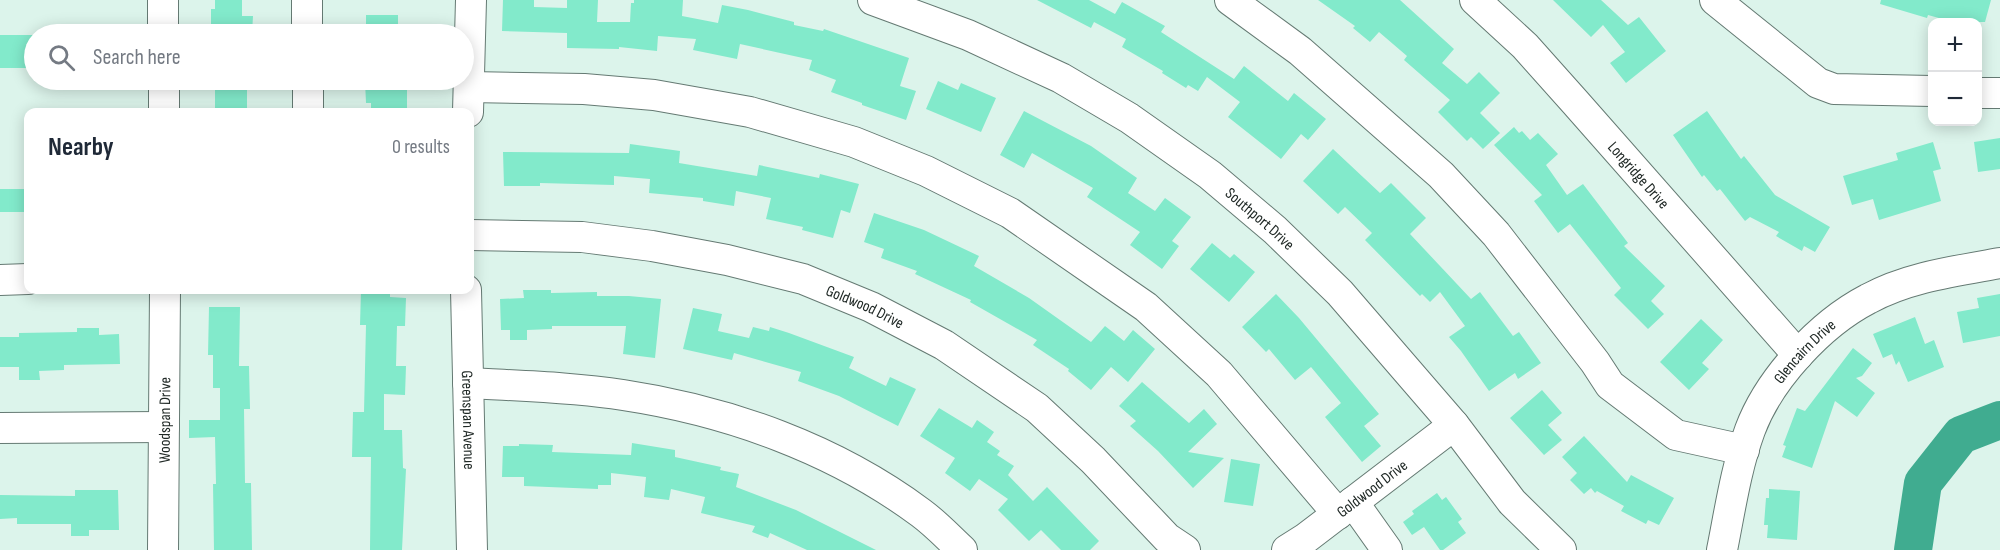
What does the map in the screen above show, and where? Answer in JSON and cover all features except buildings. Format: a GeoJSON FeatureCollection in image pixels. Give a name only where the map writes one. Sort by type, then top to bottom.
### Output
{"type":"FeatureCollection","features":[{"type":"Feature","properties":{"kind":"street"},"geometry":{"type":"LineString","coordinates":[[163,0],[164,24]]}},
{"type":"Feature","properties":{"kind":"street"},"geometry":{"type":"LineString","coordinates":[[307,0],[307,24]]}},
{"type":"Feature","properties":{"kind":"street"},"geometry":{"type":"LineString","coordinates":[[470,24],[471,0]]}},
{"type":"Feature","properties":{"kind":"street","name":"Southport Drive"},"geometry":{"type":"LineString","coordinates":[[873,0],[968,35],[1061,78],[1129,118],[1210,175],[1275,230],[1340,293],[1454,425],[1512,502],[1561,550]]}},
{"type":"Feature","properties":{"kind":"street"},"geometry":{"type":"LineString","coordinates":[[1230,0],[1300,51],[1441,175],[1496,234],[1595,362],[1610,385],[1676,435],[1743,450]]}},
{"type":"Feature","properties":{"kind":"street","name":"Longridge Drive"},"geometry":{"type":"LineString","coordinates":[[1475,0],[1525,46],[1797,355]]}},
{"type":"Feature","properties":{"kind":"street"},"geometry":{"type":"LineString","coordinates":[[1715,0],[1818,83],[1834,88],[1928,91]]}},
{"type":"Feature","properties":{"kind":"street"},"geometry":{"type":"LineString","coordinates":[[468,100],[584,89],[642,94],[750,112],[854,142],[926,171],[1010,213],[1146,307],[1219,374],[1387,550]]}},
{"type":"Feature","properties":{"kind":"street"},"geometry":{"type":"LineString","coordinates":[[164,90],[164,108]]}},
{"type":"Feature","properties":{"kind":"street"},"geometry":{"type":"LineString","coordinates":[[308,90],[308,108]]}},
{"type":"Feature","properties":{"kind":"street"},"geometry":{"type":"LineString","coordinates":[[1982,93],[2000,93]]}},
{"type":"Feature","properties":{"kind":"street","name":"Goldwood Drive"},"geometry":{"type":"LineString","coordinates":[[474,235],[582,237],[652,246],[727,260],[802,279],[871,307],[944,345],[1037,408],[1093,460],[1167,538],[1185,550]]}},
{"type":"Feature","properties":{"kind":"street","name":"Glencairn Drive"},"geometry":{"type":"LineString","coordinates":[[1722,550],[1743,450],[1751,428],[1765,401],[1797,355],[1824,331],[1868,298],[1932,276],[2000,263]]}},
{"type":"Feature","properties":{"kind":"street"},"geometry":{"type":"LineString","coordinates":[[0,280],[24,279]]}},
{"type":"Feature","properties":{"kind":"street","name":"Woodspan Drive"},"geometry":{"type":"LineString","coordinates":[[163,550],[165,294]]}},
{"type":"Feature","properties":{"kind":"street","name":"Greenspan Avenue"},"geometry":{"type":"LineString","coordinates":[[466,294],[472,550]]}},
{"type":"Feature","properties":{"kind":"street"},"geometry":{"type":"LineString","coordinates":[[468,383],[622,395],[736,420],[861,473],[922,514],[962,550]]}},
{"type":"Feature","properties":{"kind":"street","name":"Goldwood Drive"},"geometry":{"type":"LineString","coordinates":[[1287,550],[1454,425]]}},
{"type":"Feature","properties":{"kind":"street"},"geometry":{"type":"LineString","coordinates":[[0,428],[164,427]]}},
{"type":"Feature","properties":{"kind":"waterway"},"geometry":{"type":"LineString","coordinates":[[1913,550],[1923,483],[1961,435],[2000,420]]}}]}
